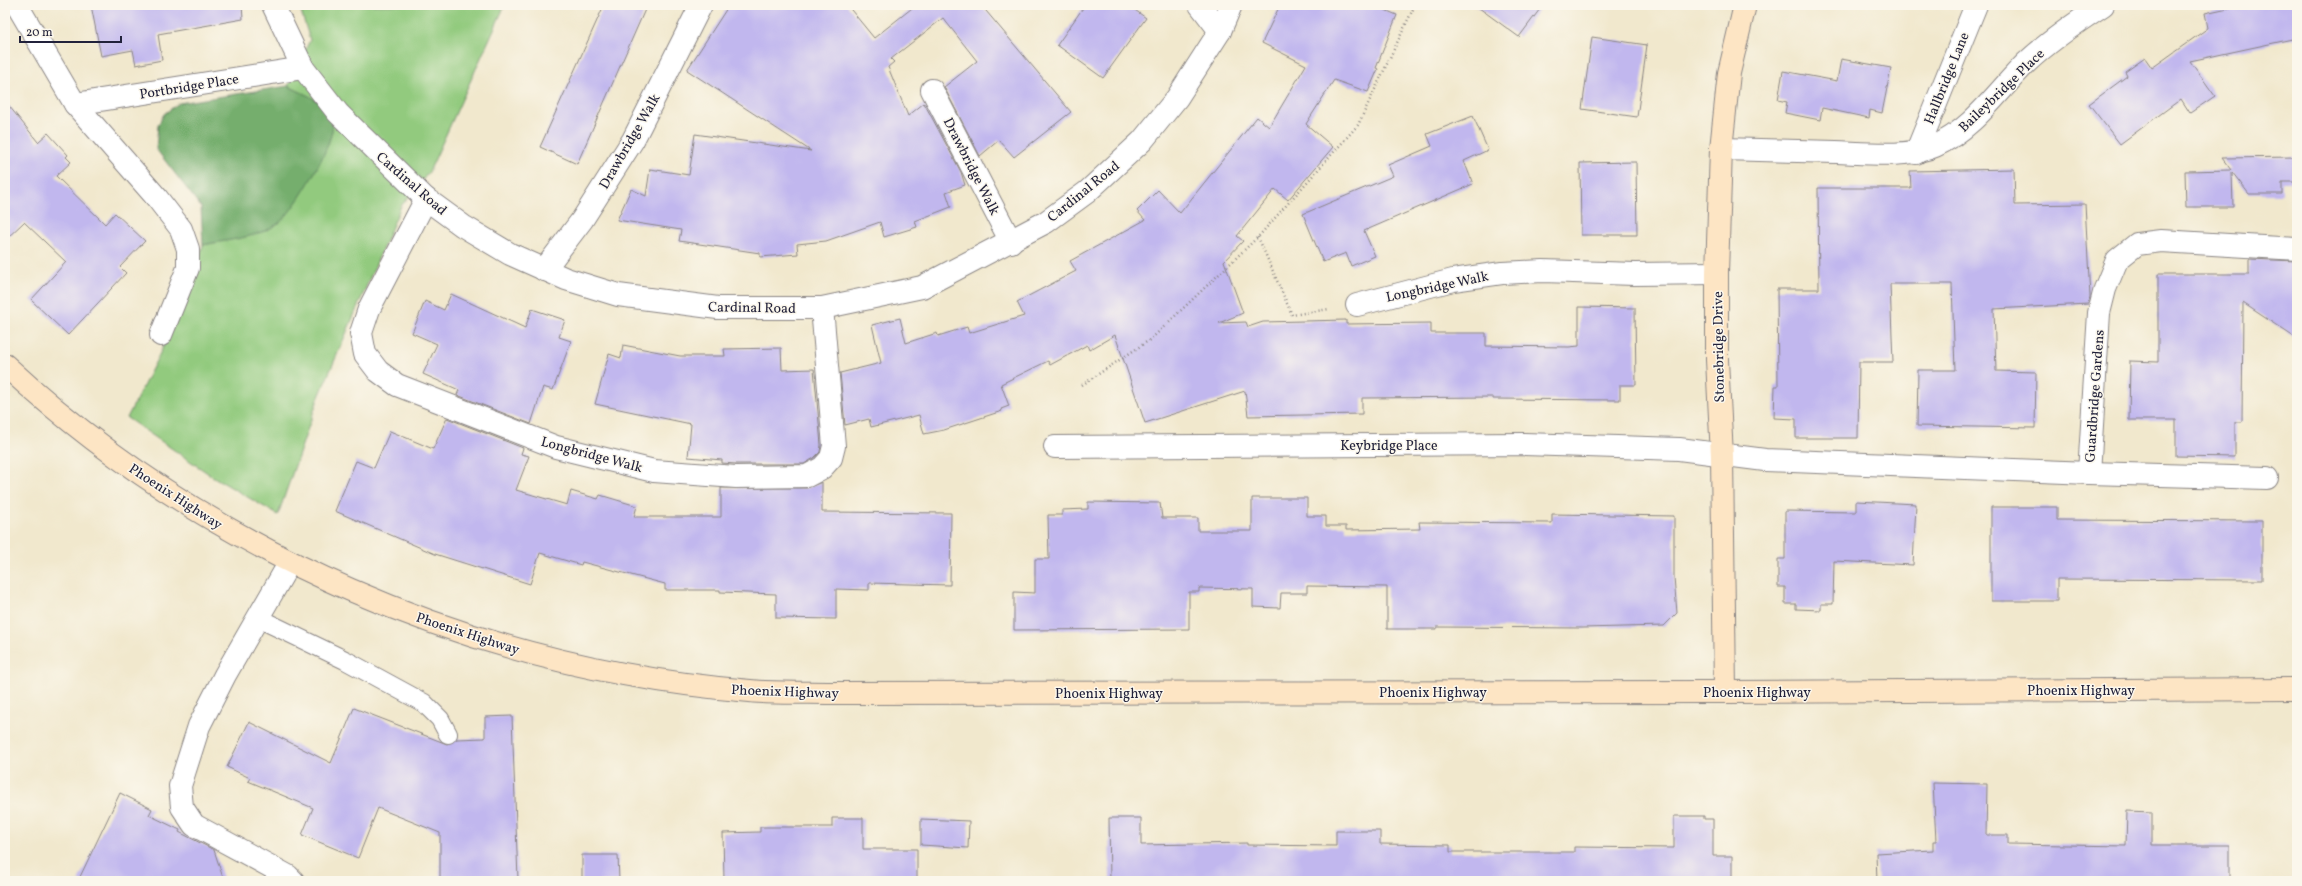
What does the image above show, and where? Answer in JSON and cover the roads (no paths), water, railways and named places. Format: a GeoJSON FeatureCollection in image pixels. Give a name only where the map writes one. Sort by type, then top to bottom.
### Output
{"type":"FeatureCollection","features":[{"type":"Feature","properties":{"kind":"main road","name":"Stonebridge Drive"},"geometry":{"type":"LineString","coordinates":[[1725,692],[1722,456],[1717,360],[1717,273],[1721,149],[1729,73],[1745,5]]}},
{"type":"Feature","properties":{"kind":"main road","name":"Phoenix Highway"},"geometry":{"type":"LineString","coordinates":[[5,365],[48,405],[152,483],[251,543],[290,562],[344,588],[430,622],[543,656],[652,680],[751,692],[1725,692],[2297,689]]}},
{"type":"Feature","properties":{"kind":"street"},"geometry":{"type":"LineString","coordinates":[[17,5],[75,104],[157,198],[181,229],[188,249],[188,268],[161,335]]}},
{"type":"Feature","properties":{"kind":"street","name":"Cardinal Road"},"geometry":{"type":"LineString","coordinates":[[273,5],[303,68],[338,113],[426,199],[510,254],[566,279],[618,295],[718,308],[822,308],[922,287],[1011,242],[1046,222],[1087,192],[1142,141],[1177,98],[1220,31],[1231,5]]}},
{"type":"Feature","properties":{"kind":"street","name":"Drawbridge Walk"},"geometry":{"type":"LineString","coordinates":[[544,270],[582,220],[633,140],[701,5]]}},
{"type":"Feature","properties":{"kind":"street"},"geometry":{"type":"LineString","coordinates":[[1200,5],[1220,31]]}},
{"type":"Feature","properties":{"kind":"street","name":"Hallbridge Lane"},"geometry":{"type":"LineString","coordinates":[[1916,152],[1976,5]]}},
{"type":"Feature","properties":{"kind":"street","name":"Baileybridge Place"},"geometry":{"type":"LineString","coordinates":[[1721,149],[1860,153],[1916,152],[1935,146],[1959,132],[1989,104],[2027,63],[2078,22],[2103,5]]}},
{"type":"Feature","properties":{"kind":"street","name":"Portbridge Place"},"geometry":{"type":"LineString","coordinates":[[75,104],[303,68]]}},
{"type":"Feature","properties":{"kind":"street","name":"Drawbridge Walk"},"geometry":{"type":"LineString","coordinates":[[932,90],[1011,242]]}},
{"type":"Feature","properties":{"kind":"street","name":"Longbridge Walk"},"geometry":{"type":"LineString","coordinates":[[426,199],[369,309],[361,333],[365,354],[378,371],[397,385],[556,447],[654,471],[736,476],[807,476],[822,468],[831,458],[834,446],[822,308]]}},
{"type":"Feature","properties":{"kind":"street","name":"Guardbridge Gardens"},"geometry":{"type":"LineString","coordinates":[[1722,456],[1765,460],[2089,474],[2099,313],[2105,289],[2117,260],[2137,244],[2161,241],[2297,249]]}},
{"type":"Feature","properties":{"kind":"street","name":"Longbridge Walk"},"geometry":{"type":"LineString","coordinates":[[1357,305],[1453,280],[1502,273],[1543,271],[1634,274],[1717,273]]}},
{"type":"Feature","properties":{"kind":"street","name":"Keybridge Place"},"geometry":{"type":"LineString","coordinates":[[1055,447],[1524,444],[1679,449],[1722,456]]}},
{"type":"Feature","properties":{"kind":"street"},"geometry":{"type":"LineString","coordinates":[[2089,474],[2267,478]]}},
{"type":"Feature","properties":{"kind":"street"},"geometry":{"type":"LineString","coordinates":[[290,562],[199,726],[180,786],[182,807],[194,825],[288,876],[293,881]]}},
{"type":"Feature","properties":{"kind":"lane"},"geometry":{"type":"LineString","coordinates":[[258,618],[345,660],[424,703],[440,719],[448,734]]}}]}
